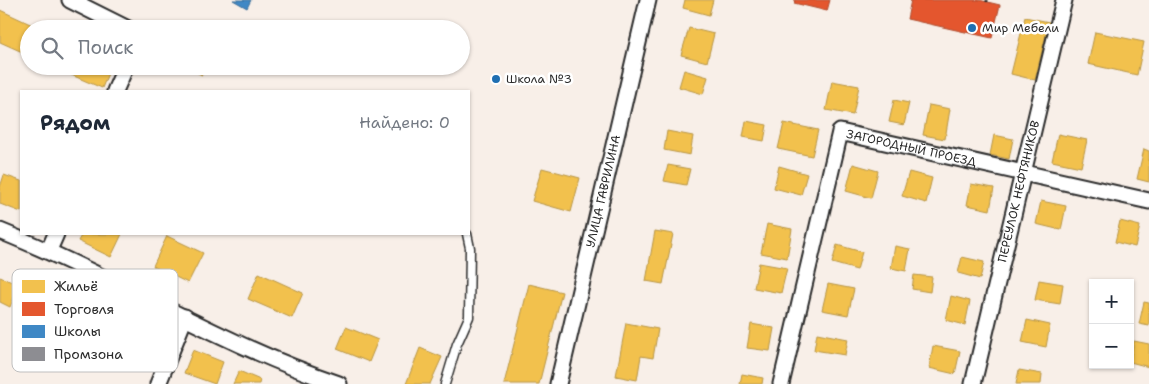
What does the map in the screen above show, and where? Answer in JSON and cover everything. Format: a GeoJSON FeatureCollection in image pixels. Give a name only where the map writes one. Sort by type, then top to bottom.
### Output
{"type":"FeatureCollection","features":[{"type":"Feature","properties":{"kind":"street"},"geometry":{"type":"LineString","coordinates":[[70,0],[110,20]]}},
{"type":"Feature","properties":{"kind":"street","name":"УЛИЦА ГАВРИЛИНА"},"geometry":{"type":"LineString","coordinates":[[558,384],[648,0]]}},
{"type":"Feature","properties":{"kind":"street","name":"ПЕРЕУЛОК НЕФТЯНИКОВ"},"geometry":{"type":"LineString","coordinates":[[973,384],[1064,0]]}},
{"type":"Feature","properties":{"kind":"street"},"geometry":{"type":"LineString","coordinates":[[115,90],[122,75]]}},
{"type":"Feature","properties":{"kind":"street","name":"ЗАГОРОДНЫЙ ПРОЕЗД"},"geometry":{"type":"LineString","coordinates":[[780,384],[840,132],[1149,201]]}},
{"type":"Feature","properties":{"kind":"street"},"geometry":{"type":"LineString","coordinates":[[0,231],[49,250],[88,269]]}},
{"type":"Feature","properties":{"kind":"street"},"geometry":{"type":"LineString","coordinates":[[49,250],[56,235]]}},
{"type":"Feature","properties":{"kind":"street"},"geometry":{"type":"LineString","coordinates":[[178,314],[308,374],[339,384]]}},
{"type":"Feature","properties":{"kind":"street"},"geometry":{"type":"LineString","coordinates":[[178,334],[185,317]]}},
{"type":"Feature","properties":{"kind":"street"},"geometry":{"type":"LineString","coordinates":[[158,384],[163,372]]}},
{"type":"Feature","properties":{"kind":"lane"},"geometry":{"type":"LineString","coordinates":[[445,384],[457,344],[469,317],[470,248],[468,235]]}},
{"type":"Feature","properties":{"kind":"building: Жильё"},"geometry":{"type":"Polygon","coordinates":[[[685,0],[713,0],[709,15],[683,8],[685,0]]]}},
{"type":"Feature","properties":{"kind":"building: Жильё"},"geometry":{"type":"Polygon","coordinates":[[[0,10],[22,20],[20,20],[20,51],[0,42],[0,10]]]}},
{"type":"Feature","properties":{"kind":"building: Жильё"},"geometry":{"type":"Polygon","coordinates":[[[1025,17],[1049,22],[1035,80],[1011,74],[1025,17]]]}},
{"type":"Feature","properties":{"kind":"building: Жильё"},"geometry":{"type":"Polygon","coordinates":[[[689,28],[714,34],[707,62],[681,55],[689,28]]]}},
{"type":"Feature","properties":{"kind":"building: Жильё"},"geometry":{"type":"Polygon","coordinates":[[[1095,32],[1144,42],[1137,75],[1088,64],[1095,32]]]}},
{"type":"Feature","properties":{"kind":"building: Жильё"},"geometry":{"type":"Polygon","coordinates":[[[684,70],[708,77],[703,94],[679,87],[684,70]]]}},
{"type":"Feature","properties":{"kind":"building: Жильё"},"geometry":{"type":"Polygon","coordinates":[[[71,75],[107,75],[102,88],[71,75]]]}},
{"type":"Feature","properties":{"kind":"building: Жильё"},"geometry":{"type":"Polygon","coordinates":[[[832,81],[859,86],[853,115],[826,110],[832,81]]]}},
{"type":"Feature","properties":{"kind":"building: Жильё"},"geometry":{"type":"Polygon","coordinates":[[[894,100],[909,103],[904,125],[889,122],[894,100]]]}},
{"type":"Feature","properties":{"kind":"building: Жильё"},"geometry":{"type":"Polygon","coordinates":[[[929,105],[950,109],[945,139],[923,135],[929,105]]]}},
{"type":"Feature","properties":{"kind":"building: Жильё"},"geometry":{"type":"Polygon","coordinates":[[[746,121],[767,125],[764,141],[743,137],[746,121]]]}},
{"type":"Feature","properties":{"kind":"building: Жильё"},"geometry":{"type":"Polygon","coordinates":[[[784,123],[818,130],[812,156],[778,149],[784,123]]]}},
{"type":"Feature","properties":{"kind":"building: Жильё"},"geometry":{"type":"Polygon","coordinates":[[[667,131],[693,136],[690,155],[664,150],[667,131]]]}},
{"type":"Feature","properties":{"kind":"building: Жильё"},"geometry":{"type":"Polygon","coordinates":[[[1058,134],[1087,140],[1081,167],[1052,161],[1058,134]]]}},
{"type":"Feature","properties":{"kind":"building: Жильё"},"geometry":{"type":"Polygon","coordinates":[[[994,135],[1013,139],[1009,159],[990,155],[994,135]]]}},
{"type":"Feature","properties":{"kind":"building: Жильё"},"geometry":{"type":"Polygon","coordinates":[[[1144,149],[1149,151],[1149,182],[1137,179],[1144,149]]]}},
{"type":"Feature","properties":{"kind":"building: Жильё"},"geometry":{"type":"Polygon","coordinates":[[[853,164],[878,171],[871,198],[846,191],[853,164]]]}},
{"type":"Feature","properties":{"kind":"building: Жильё"},"geometry":{"type":"Polygon","coordinates":[[[668,165],[690,169],[686,185],[664,181],[668,165]]]}},
{"type":"Feature","properties":{"kind":"building: Жильё"},"geometry":{"type":"Polygon","coordinates":[[[779,166],[807,174],[801,195],[774,188],[779,166]]]}},
{"type":"Feature","properties":{"kind":"building: Жильё"},"geometry":{"type":"Polygon","coordinates":[[[542,168],[580,178],[571,212],[532,201],[542,168]]]}},
{"type":"Feature","properties":{"kind":"building: Жильё"},"geometry":{"type":"Polygon","coordinates":[[[909,172],[932,178],[926,203],[902,196],[909,172]]]}},
{"type":"Feature","properties":{"kind":"building: Жильё"},"geometry":{"type":"Polygon","coordinates":[[[4,175],[20,181],[20,212],[0,204],[0,187],[4,175]]]}},
{"type":"Feature","properties":{"kind":"building: Жильё"},"geometry":{"type":"Polygon","coordinates":[[[971,184],[994,188],[990,210],[967,205],[971,184]]]}},
{"type":"Feature","properties":{"kind":"building: Жильё"},"geometry":{"type":"Polygon","coordinates":[[[1041,201],[1066,206],[1061,230],[1036,224],[1041,201]]]}},
{"type":"Feature","properties":{"kind":"building: Жильё"},"geometry":{"type":"Polygon","coordinates":[[[1120,221],[1140,226],[1135,247],[1115,242],[1120,221]]]}},
{"type":"Feature","properties":{"kind":"building: Жильё"},"geometry":{"type":"Polygon","coordinates":[[[767,224],[792,229],[787,258],[761,253],[767,224]]]}},
{"type":"Feature","properties":{"kind":"building: Жильё"},"geometry":{"type":"Polygon","coordinates":[[[655,231],[673,234],[663,284],[646,281],[655,231]]]}},
{"type":"Feature","properties":{"kind":"building: Жильё"},"geometry":{"type":"Polygon","coordinates":[[[81,235],[122,235],[111,257],[78,241],[81,235]]]}},
{"type":"Feature","properties":{"kind":"building: Жильё"},"geometry":{"type":"Polygon","coordinates":[[[167,236],[203,253],[188,283],[178,278],[178,269],[159,269],[153,266],[167,236]]]}},
{"type":"Feature","properties":{"kind":"building: Жильё"},"geometry":{"type":"Polygon","coordinates":[[[837,245],[862,252],[857,270],[832,263],[837,245]]]}},
{"type":"Feature","properties":{"kind":"building: Жильё"},"geometry":{"type":"Polygon","coordinates":[[[895,246],[910,249],[906,271],[891,268],[895,246]]]}},
{"type":"Feature","properties":{"kind":"building: Жильё"},"geometry":{"type":"Polygon","coordinates":[[[962,257],[984,262],[980,279],[958,273],[962,257]]]}},
{"type":"Feature","properties":{"kind":"building: Жильё"},"geometry":{"type":"Polygon","coordinates":[[[759,263],[787,268],[781,293],[754,288],[759,263]]]}},
{"type":"Feature","properties":{"kind":"building: Жильё"},"geometry":{"type":"Polygon","coordinates":[[[259,273],[303,293],[292,318],[248,299],[259,273]]]}},
{"type":"Feature","properties":{"kind":"building: Жильё"},"geometry":{"type":"Polygon","coordinates":[[[914,275],[932,277],[930,292],[912,289],[914,275]]]}},
{"type":"Feature","properties":{"kind":"building: Жильё"},"geometry":{"type":"Polygon","coordinates":[[[0,277],[12,282],[12,302],[10,307],[0,302],[0,277]]]}},
{"type":"Feature","properties":{"kind":"building: Жильё"},"geometry":{"type":"Polygon","coordinates":[[[1039,280],[1063,284],[1060,304],[1035,300],[1039,280]]]}},
{"type":"Feature","properties":{"kind":"building: Жильё"},"geometry":{"type":"Polygon","coordinates":[[[529,284],[562,292],[539,384],[504,384],[529,284]]]}},
{"type":"Feature","properties":{"kind":"building: Жильё"},"geometry":{"type":"Polygon","coordinates":[[[828,284],[854,289],[848,315],[822,310],[828,284]]]}},
{"type":"Feature","properties":{"kind":"building: Жильё"},"geometry":{"type":"Polygon","coordinates":[[[951,296],[970,301],[965,325],[946,320],[951,296]]]}},
{"type":"Feature","properties":{"kind":"building: Жильё"},"geometry":{"type":"Polygon","coordinates":[[[1144,302],[1149,303],[1149,326],[1139,324],[1144,302]]]}},
{"type":"Feature","properties":{"kind":"building: Жильё"},"geometry":{"type":"Polygon","coordinates":[[[1027,320],[1050,325],[1046,347],[1022,342],[1027,320]]]}},
{"type":"Feature","properties":{"kind":"building: Жильё"},"geometry":{"type":"Polygon","coordinates":[[[626,323],[658,329],[653,358],[641,356],[637,380],[616,376],[626,323]]]}},
{"type":"Feature","properties":{"kind":"building: Жильё"},"geometry":{"type":"Polygon","coordinates":[[[751,324],[774,328],[770,351],[747,348],[751,324]]]}},
{"type":"Feature","properties":{"kind":"building: Жильё"},"geometry":{"type":"Polygon","coordinates":[[[346,327],[378,340],[369,362],[337,349],[346,327]]]}},
{"type":"Feature","properties":{"kind":"building: Жильё"},"geometry":{"type":"Polygon","coordinates":[[[817,333],[848,339],[845,355],[814,350],[817,333]]]}},
{"type":"Feature","properties":{"kind":"building: Жильё"},"geometry":{"type":"Polygon","coordinates":[[[1134,341],[1149,344],[1149,367],[1134,363],[1134,341]]]}},
{"type":"Feature","properties":{"kind":"building: Жильё"},"geometry":{"type":"Polygon","coordinates":[[[933,346],[960,351],[955,374],[929,368],[933,346]]]}},
{"type":"Feature","properties":{"kind":"building: Жильё"},"geometry":{"type":"Polygon","coordinates":[[[420,348],[442,357],[430,384],[406,384],[420,348]]]}},
{"type":"Feature","properties":{"kind":"building: Жильё"},"geometry":{"type":"Polygon","coordinates":[[[193,350],[223,362],[215,384],[184,373],[193,350]]]}},
{"type":"Feature","properties":{"kind":"building: Жильё"},"geometry":{"type":"Polygon","coordinates":[[[1019,370],[1042,374],[1041,384],[1016,384],[1019,370]]]}},
{"type":"Feature","properties":{"kind":"building: Жильё"},"geometry":{"type":"Polygon","coordinates":[[[239,371],[260,380],[259,384],[233,384],[239,371]]]}},
{"type":"Feature","properties":{"kind":"building: Жильё"},"geometry":{"type":"Polygon","coordinates":[[[742,374],[763,378],[762,384],[740,384],[742,374]]]}},
{"type":"Feature","properties":{"kind":"building: Торговля"},"geometry":{"type":"Polygon","coordinates":[[[795,0],[830,0],[827,11],[794,3],[795,0]]]}},
{"type":"Feature","properties":{"kind":"building: Торговля","name":"Мир Мебели"},"geometry":{"type":"Polygon","coordinates":[[[911,0],[979,0],[1000,5],[992,38],[907,19],[911,0]]]}},
{"type":"Feature","properties":{"kind":"building: Школы"},"geometry":{"type":"Polygon","coordinates":[[[233,0],[251,0],[247,8],[233,0]]]}},
{"type":"Feature","properties":{"kind":"place","name":"Мир Мебели"},"geometry":{"type":"Point","coordinates":[972,28]}},
{"type":"Feature","properties":{"kind":"place","name":"Школа №3"},"geometry":{"type":"Point","coordinates":[496,79]}}]}
